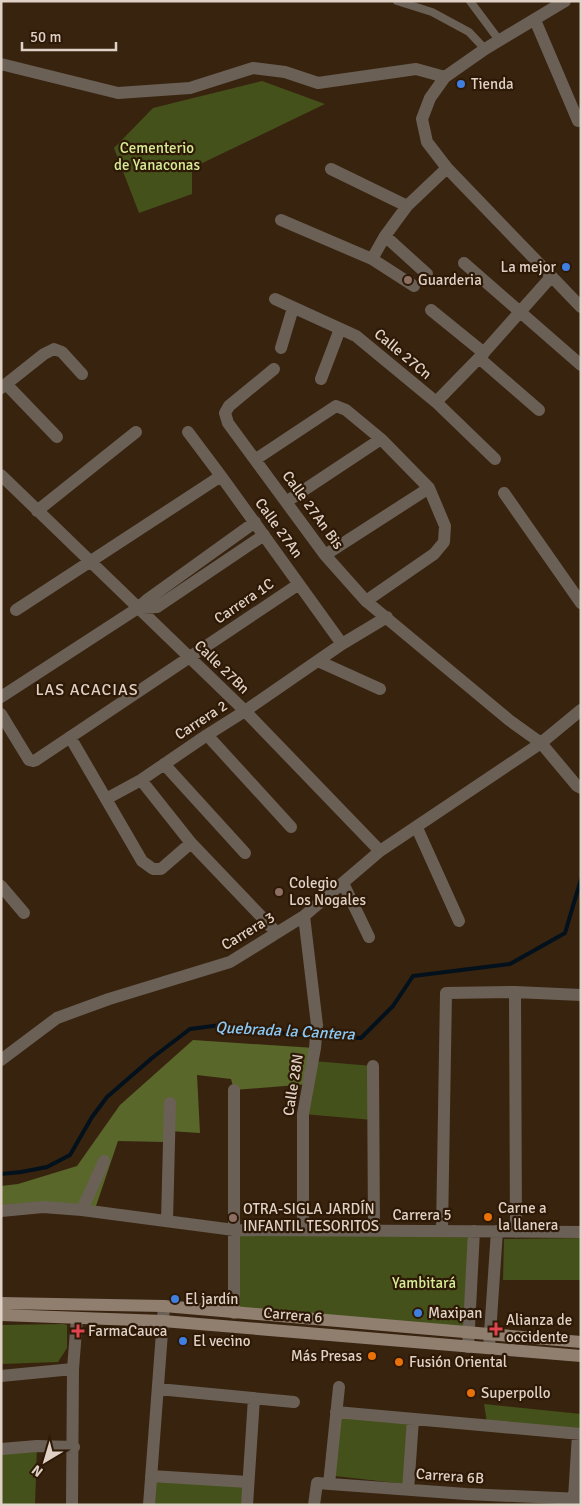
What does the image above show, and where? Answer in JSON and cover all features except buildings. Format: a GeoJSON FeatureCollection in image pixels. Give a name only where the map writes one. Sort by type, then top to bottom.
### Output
{"type":"FeatureCollection","features":[{"type":"Feature","properties":{"kind":"main road","name":"Carrera 6"},"geometry":{"type":"LineString","coordinates":[[1,1303],[164,1306],[581,1342]]}},
{"type":"Feature","properties":{"kind":"main road","name":"Carrera 6"},"geometry":{"type":"LineString","coordinates":[[1,1315],[163,1321],[581,1356]]}},
{"type":"Feature","properties":{"kind":"street"},"geometry":{"type":"LineString","coordinates":[[565,1],[499,40],[446,77],[430,98],[422,119],[427,142],[447,168],[581,307]]}},
{"type":"Feature","properties":{"kind":"street"},"geometry":{"type":"LineString","coordinates":[[535,20],[578,121]]}},
{"type":"Feature","properties":{"kind":"street"},"geometry":{"type":"LineString","coordinates":[[1,64],[118,93],[190,88],[253,68],[285,72],[318,83],[416,69],[446,77]]}},
{"type":"Feature","properties":{"kind":"street"},"geometry":{"type":"LineString","coordinates":[[332,168],[407,206]]}},
{"type":"Feature","properties":{"kind":"street"},"geometry":{"type":"LineString","coordinates":[[372,259],[385,236],[407,206],[447,168]]}},
{"type":"Feature","properties":{"kind":"street"},"geometry":{"type":"LineString","coordinates":[[281,220],[372,259],[414,286]]}},
{"type":"Feature","properties":{"kind":"street"},"geometry":{"type":"LineString","coordinates":[[385,236],[427,274]]}},
{"type":"Feature","properties":{"kind":"street"},"geometry":{"type":"LineString","coordinates":[[464,263],[581,365]]}},
{"type":"Feature","properties":{"kind":"street"},"geometry":{"type":"LineString","coordinates":[[436,402],[481,356],[551,277]]}},
{"type":"Feature","properties":{"kind":"street","name":"Calle 27Cn"},"geometry":{"type":"LineString","coordinates":[[275,299],[356,336],[436,402],[495,459]]}},
{"type":"Feature","properties":{"kind":"street"},"geometry":{"type":"LineString","coordinates":[[281,348],[293,308]]}},
{"type":"Feature","properties":{"kind":"street"},"geometry":{"type":"LineString","coordinates":[[431,310],[539,410]]}},
{"type":"Feature","properties":{"kind":"street"},"geometry":{"type":"LineString","coordinates":[[321,379],[340,329]]}},
{"type":"Feature","properties":{"kind":"street"},"geometry":{"type":"LineString","coordinates":[[57,437],[4,387],[44,354],[54,349],[62,352],[82,374]]}},
{"type":"Feature","properties":{"kind":"street","name":"Calle 27An Bis"},"geometry":{"type":"LineString","coordinates":[[274,369],[229,406],[225,414],[228,424],[256,459],[325,555],[366,601],[387,617]]}},
{"type":"Feature","properties":{"kind":"street"},"geometry":{"type":"LineString","coordinates":[[256,459],[336,406],[346,410],[381,439],[428,488],[445,526],[444,542],[434,554],[366,601]]}},
{"type":"Feature","properties":{"kind":"street"},"geometry":{"type":"LineString","coordinates":[[1,475],[37,511],[136,432]]}},
{"type":"Feature","properties":{"kind":"street","name":"Calle 27An"},"geometry":{"type":"LineString","coordinates":[[188,432],[342,644]]}},
{"type":"Feature","properties":{"kind":"street"},"geometry":{"type":"LineString","coordinates":[[286,502],[381,439]]}},
{"type":"Feature","properties":{"kind":"street"},"geometry":{"type":"LineString","coordinates":[[16,610],[221,476]]}},
{"type":"Feature","properties":{"kind":"street"},"geometry":{"type":"LineString","coordinates":[[325,555],[428,488]]}},
{"type":"Feature","properties":{"kind":"street"},"geometry":{"type":"LineString","coordinates":[[504,493],[581,603]]}},
{"type":"Feature","properties":{"kind":"street","name":"Calle 27Bn"},"geometry":{"type":"LineString","coordinates":[[37,511],[245,711],[380,851]]}},
{"type":"Feature","properties":{"kind":"street"},"geometry":{"type":"LineString","coordinates":[[1,697],[138,608],[255,522]]}},
{"type":"Feature","properties":{"kind":"street"},"geometry":{"type":"LineString","coordinates":[[138,608],[157,607],[264,536]]}},
{"type":"Feature","properties":{"kind":"street","name":"Carrera 1C"},"geometry":{"type":"LineString","coordinates":[[1,714],[29,760],[33,761],[299,584]]}},
{"type":"Feature","properties":{"kind":"street"},"geometry":{"type":"LineString","coordinates":[[387,617],[509,720],[541,743],[577,786],[581,788]]}},
{"type":"Feature","properties":{"kind":"street","name":"Carrera 2"},"geometry":{"type":"LineString","coordinates":[[106,799],[141,780],[342,644],[387,617]]}},
{"type":"Feature","properties":{"kind":"street"},"geometry":{"type":"LineString","coordinates":[[318,661],[380,689]]}},
{"type":"Feature","properties":{"kind":"street","name":"Carrera 3"},"geometry":{"type":"LineString","coordinates":[[1,1060],[57,1018],[230,962],[304,916],[380,851],[417,828],[541,743],[581,710]]}},
{"type":"Feature","properties":{"kind":"street"},"geometry":{"type":"LineString","coordinates":[[207,735],[291,827]]}},
{"type":"Feature","properties":{"kind":"street"},"geometry":{"type":"LineString","coordinates":[[70,737],[142,861],[153,869],[161,870],[192,843]]}},
{"type":"Feature","properties":{"kind":"street"},"geometry":{"type":"LineString","coordinates":[[164,764],[245,853]]}},
{"type":"Feature","properties":{"kind":"street"},"geometry":{"type":"LineString","coordinates":[[141,780],[192,843],[277,933]]}},
{"type":"Feature","properties":{"kind":"street"},"geometry":{"type":"LineString","coordinates":[[417,828],[459,921]]}},
{"type":"Feature","properties":{"kind":"street"},"geometry":{"type":"LineString","coordinates":[[343,883],[369,937]]}},
{"type":"Feature","properties":{"kind":"street"},"geometry":{"type":"LineString","coordinates":[[1,886],[24,913]]}},
{"type":"Feature","properties":{"kind":"street","name":"Calle 28N"},"geometry":{"type":"LineString","coordinates":[[303,1230],[303,1114],[315,1048],[317,1025],[304,916]]}},
{"type":"Feature","properties":{"kind":"street"},"geometry":{"type":"LineString","coordinates":[[516,992],[516,1232]]}},
{"type":"Feature","properties":{"kind":"street"},"geometry":{"type":"LineString","coordinates":[[442,1231],[446,993],[516,992],[581,995]]}},
{"type":"Feature","properties":{"kind":"street"},"geometry":{"type":"LineString","coordinates":[[373,1066],[374,1231]]}},
{"type":"Feature","properties":{"kind":"street"},"geometry":{"type":"LineString","coordinates":[[234,1090],[234,1312]]}},
{"type":"Feature","properties":{"kind":"street"},"geometry":{"type":"LineString","coordinates":[[167,1221],[170,1103]]}},
{"type":"Feature","properties":{"kind":"street"},"geometry":{"type":"LineString","coordinates":[[82,1210],[104,1161]]}},
{"type":"Feature","properties":{"kind":"street","name":"Carrera 5"},"geometry":{"type":"LineString","coordinates":[[1,1211],[43,1207],[82,1210],[234,1230],[581,1232]]}},
{"type":"Feature","properties":{"kind":"street"},"geometry":{"type":"LineString","coordinates":[[468,1347],[474,1231]]}},
{"type":"Feature","properties":{"kind":"street"},"geometry":{"type":"LineString","coordinates":[[489,1348],[497,1231]]}},
{"type":"Feature","properties":{"kind":"street"},"geometry":{"type":"LineString","coordinates":[[149,1505],[164,1306]]}},
{"type":"Feature","properties":{"kind":"street"},"geometry":{"type":"LineString","coordinates":[[72,1505],[74,1368],[77,1318]]}},
{"type":"Feature","properties":{"kind":"street"},"geometry":{"type":"LineString","coordinates":[[1,1376],[74,1368]]}},
{"type":"Feature","properties":{"kind":"street"},"geometry":{"type":"LineString","coordinates":[[314,1505],[323,1484],[339,1387]]}},
{"type":"Feature","properties":{"kind":"street"},"geometry":{"type":"LineString","coordinates":[[158,1389],[294,1402]]}},
{"type":"Feature","properties":{"kind":"street"},"geometry":{"type":"LineString","coordinates":[[247,1505],[254,1398]]}},
{"type":"Feature","properties":{"kind":"street"},"geometry":{"type":"LineString","coordinates":[[336,1412],[579,1434],[577,1499]]}},
{"type":"Feature","properties":{"kind":"street"},"geometry":{"type":"LineString","coordinates":[[408,1490],[413,1419]]}},
{"type":"Feature","properties":{"kind":"street"},"geometry":{"type":"LineString","coordinates":[[1,1449],[37,1446],[74,1448]]}},
{"type":"Feature","properties":{"kind":"street"},"geometry":{"type":"LineString","coordinates":[[152,1476],[248,1482]]}},
{"type":"Feature","properties":{"kind":"street","name":"Carrera 6B"},"geometry":{"type":"LineString","coordinates":[[323,1484],[408,1490],[466,1499],[577,1499]]}},
{"type":"Feature","properties":{"kind":"lane"},"geometry":{"type":"LineString","coordinates":[[397,1],[432,12],[469,32],[485,49]]}},
{"type":"Feature","properties":{"kind":"lane"},"geometry":{"type":"LineString","coordinates":[[470,1],[499,40]]}},
{"type":"Feature","properties":{"kind":"green space","name":"Cementerio de Yanaconas"},"geometry":{"type":"Polygon","coordinates":[[[262,81],[325,104],[192,168],[192,194],[139,213],[114,148],[153,108],[262,81]]]}},
{"type":"Feature","properties":{"kind":"green space"},"geometry":{"type":"Polygon","coordinates":[[[193,1040],[315,1048],[309,1084],[234,1090],[231,1079],[197,1075],[200,1133],[169,1131],[165,1142],[118,1141],[95,1209],[1,1212],[1,1186],[18,1184],[77,1166],[120,1105],[193,1040]]]}},
{"type":"Feature","properties":{"kind":"green space"},"geometry":{"type":"Polygon","coordinates":[[[313,1061],[373,1066],[373,1120],[303,1114],[313,1061]]]}},
{"type":"Feature","properties":{"kind":"green space","name":"Yambitará"},"geometry":{"type":"Polygon","coordinates":[[[234,1230],[473,1237],[468,1333],[234,1313],[234,1230]]]}},
{"type":"Feature","properties":{"kind":"green space"},"geometry":{"type":"Polygon","coordinates":[[[581,1238],[581,1280],[503,1280],[504,1239],[581,1238]]]}},
{"type":"Feature","properties":{"kind":"green space"},"geometry":{"type":"Polygon","coordinates":[[[1,1325],[67,1325],[67,1348],[58,1362],[1,1364],[1,1325]]]}},
{"type":"Feature","properties":{"kind":"green space"},"geometry":{"type":"Polygon","coordinates":[[[484,1404],[581,1414],[581,1437],[488,1429],[484,1404]]]}},
{"type":"Feature","properties":{"kind":"green space"},"geometry":{"type":"Polygon","coordinates":[[[339,1412],[418,1422],[414,1485],[335,1476],[339,1412]]]}},
{"type":"Feature","properties":{"kind":"green space"},"geometry":{"type":"Polygon","coordinates":[[[37,1446],[35,1505],[1,1505],[1,1449],[37,1446]]]}},
{"type":"Feature","properties":{"kind":"green space"},"geometry":{"type":"Polygon","coordinates":[[[151,1476],[248,1482],[247,1505],[149,1505],[151,1476]]]}},
{"type":"Feature","properties":{"kind":"waterway","name":"Quebrada la Cantera"},"geometry":{"type":"LineString","coordinates":[[1,1174],[47,1167],[70,1155],[92,1117],[107,1097],[152,1058],[190,1029],[221,1025],[264,1032],[361,1038],[393,1006],[413,976],[510,964],[565,933],[581,879]]}},
{"type":"Feature","properties":{"kind":"place","name":"Tienda"},"geometry":{"type":"Point","coordinates":[461,84]}},
{"type":"Feature","properties":{"kind":"place","name":"La mejor"},"geometry":{"type":"Point","coordinates":[566,267]}},
{"type":"Feature","properties":{"kind":"place","name":"Guarderia"},"geometry":{"type":"Point","coordinates":[408,280]}},
{"type":"Feature","properties":{"kind":"place","name":"Colegio Los Nogales"},"geometry":{"type":"Point","coordinates":[279,892]}},
{"type":"Feature","properties":{"kind":"place","name":"Carne a la llanera"},"geometry":{"type":"Point","coordinates":[488,1217]}},
{"type":"Feature","properties":{"kind":"place","name":"OTRA-SIGLA JARDÍN INFANTIL TESORITOS"},"geometry":{"type":"Point","coordinates":[233,1218]}},
{"type":"Feature","properties":{"kind":"place","name":"El jardín"},"geometry":{"type":"Point","coordinates":[175,1299]}},
{"type":"Feature","properties":{"kind":"place","name":"Maxipan"},"geometry":{"type":"Point","coordinates":[418,1313]}},
{"type":"Feature","properties":{"kind":"place","name":"Alianza de occidente"},"geometry":{"type":"Point","coordinates":[496,1329]}},
{"type":"Feature","properties":{"kind":"place","name":"FarmaCauca"},"geometry":{"type":"Point","coordinates":[78,1331]}},
{"type":"Feature","properties":{"kind":"place","name":"El vecino"},"geometry":{"type":"Point","coordinates":[183,1341]}},
{"type":"Feature","properties":{"kind":"place","name":"Más Presas"},"geometry":{"type":"Point","coordinates":[372,1356]}},
{"type":"Feature","properties":{"kind":"place","name":"Fusión Oriental"},"geometry":{"type":"Point","coordinates":[399,1362]}},
{"type":"Feature","properties":{"kind":"place","name":"Superpollo"},"geometry":{"type":"Point","coordinates":[471,1393]}},
{"type":"Feature","properties":{"kind":"district","name":"LAS ACACIAS"},"geometry":{"type":"Point","coordinates":[87,690]}}]}
